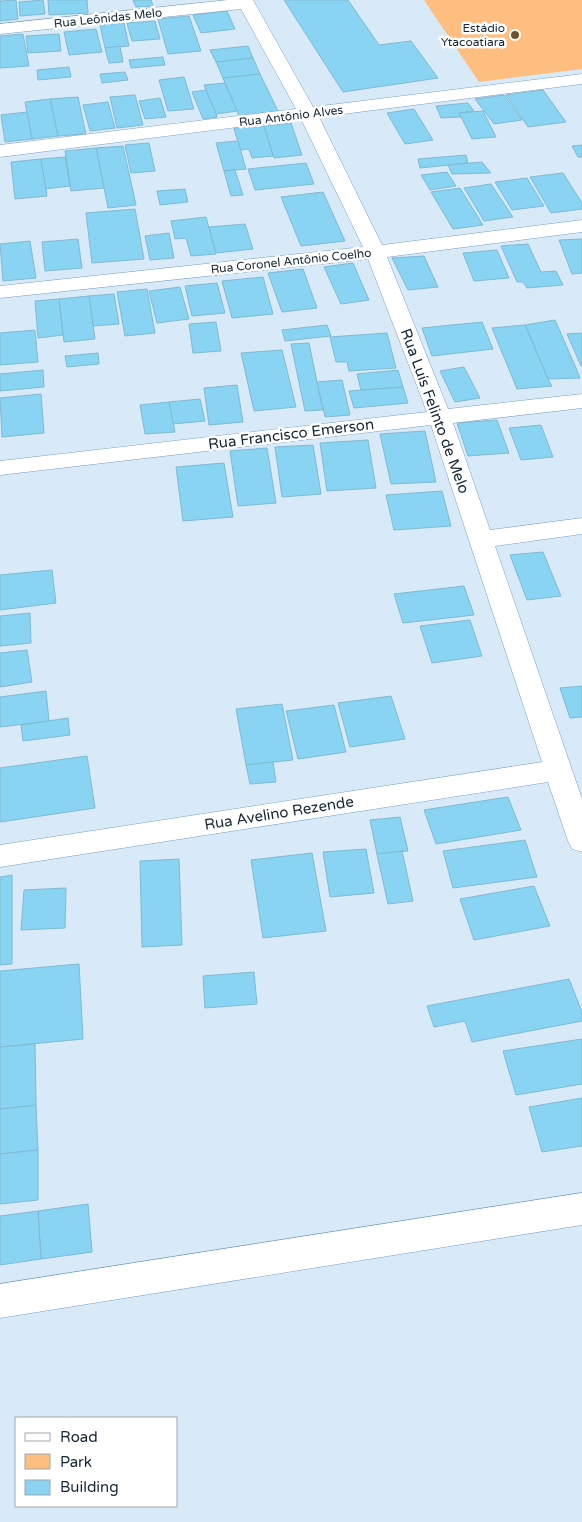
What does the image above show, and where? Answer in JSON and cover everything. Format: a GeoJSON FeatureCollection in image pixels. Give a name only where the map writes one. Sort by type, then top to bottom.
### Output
{"type":"FeatureCollection","features":[{"type":"Feature","properties":{"kind":"street","name":"Rua Leônidas Melo"},"geometry":{"type":"LineString","coordinates":[[0,29],[246,2]]}},
{"type":"Feature","properties":{"kind":"street","name":"Rua Luís Felinto de Melo"},"geometry":{"type":"LineString","coordinates":[[246,2],[308,114],[375,252],[440,417],[582,841]]}},
{"type":"Feature","properties":{"kind":"street","name":"Rua Antônio Alves"},"geometry":{"type":"LineString","coordinates":[[0,151],[582,79]]}},
{"type":"Feature","properties":{"kind":"street","name":"Rua Coronel Antônio Coelho"},"geometry":{"type":"LineString","coordinates":[[0,292],[375,252],[582,226]]}},
{"type":"Feature","properties":{"kind":"street","name":"Rua Francisco Emerson"},"geometry":{"type":"LineString","coordinates":[[0,468],[582,401]]}},
{"type":"Feature","properties":{"kind":"street"},"geometry":{"type":"LineString","coordinates":[[480,540],[582,526]]}},
{"type":"Feature","properties":{"kind":"street","name":"Rua Avelino Rezende"},"geometry":{"type":"LineString","coordinates":[[0,856],[558,770]]}},
{"type":"Feature","properties":{"kind":"street"},"geometry":{"type":"LineString","coordinates":[[0,1300],[582,1209]]}},
{"type":"Feature","properties":{"kind":"green space","name":"Estádio Ytacoatiara"},"geometry":{"type":"Polygon","coordinates":[[[424,0],[582,0],[582,69],[479,82],[424,0]]]}},
{"type":"Feature","properties":{"kind":"building"},"geometry":{"type":"Polygon","coordinates":[[[16,0],[18,19],[0,21],[0,1],[16,0]]]}},
{"type":"Feature","properties":{"kind":"building"},"geometry":{"type":"Polygon","coordinates":[[[43,0],[45,14],[20,16],[19,2],[43,0]]]}},
{"type":"Feature","properties":{"kind":"building"},"geometry":{"type":"Polygon","coordinates":[[[48,0],[87,0],[88,13],[49,15],[48,0]]]}},
{"type":"Feature","properties":{"kind":"building"},"geometry":{"type":"Polygon","coordinates":[[[133,0],[151,0],[153,6],[136,7],[133,0]]]}},
{"type":"Feature","properties":{"kind":"building"},"geometry":{"type":"Polygon","coordinates":[[[284,0],[348,0],[379,45],[411,41],[438,78],[343,92],[284,0]]]}},
{"type":"Feature","properties":{"kind":"building"},"geometry":{"type":"Polygon","coordinates":[[[227,11],[235,29],[201,33],[193,15],[227,11]]]}},
{"type":"Feature","properties":{"kind":"building"},"geometry":{"type":"Polygon","coordinates":[[[189,16],[201,51],[168,54],[158,19],[189,16]]]}},
{"type":"Feature","properties":{"kind":"building"},"geometry":{"type":"Polygon","coordinates":[[[155,21],[160,39],[132,41],[127,23],[155,21]]]}},
{"type":"Feature","properties":{"kind":"building"},"geometry":{"type":"Polygon","coordinates":[[[124,23],[129,46],[105,48],[100,25],[124,23]]]}},
{"type":"Feature","properties":{"kind":"building"},"geometry":{"type":"Polygon","coordinates":[[[96,29],[102,52],[69,55],[64,32],[96,29]]]}},
{"type":"Feature","properties":{"kind":"building"},"geometry":{"type":"Polygon","coordinates":[[[23,34],[29,66],[0,68],[0,36],[23,34]]]}},
{"type":"Feature","properties":{"kind":"building"},"geometry":{"type":"Polygon","coordinates":[[[59,34],[61,51],[28,53],[26,36],[59,34]]]}},
{"type":"Feature","properties":{"kind":"building"},"geometry":{"type":"Polygon","coordinates":[[[120,46],[123,62],[109,63],[105,48],[120,46]]]}},
{"type":"Feature","properties":{"kind":"building"},"geometry":{"type":"Polygon","coordinates":[[[248,46],[253,58],[216,62],[210,50],[248,46]]]}},
{"type":"Feature","properties":{"kind":"building"},"geometry":{"type":"Polygon","coordinates":[[[163,57],[165,65],[131,68],[129,60],[163,57]]]}},
{"type":"Feature","properties":{"kind":"building"},"geometry":{"type":"Polygon","coordinates":[[[253,58],[260,74],[223,78],[216,62],[253,58]]]}},
{"type":"Feature","properties":{"kind":"building"},"geometry":{"type":"Polygon","coordinates":[[[69,67],[71,77],[38,80],[37,70],[69,67]]]}},
{"type":"Feature","properties":{"kind":"building"},"geometry":{"type":"Polygon","coordinates":[[[125,72],[128,80],[102,83],[100,74],[125,72]]]}},
{"type":"Feature","properties":{"kind":"building"},"geometry":{"type":"Polygon","coordinates":[[[260,74],[278,111],[239,116],[223,78],[260,74]]]}},
{"type":"Feature","properties":{"kind":"building"},"geometry":{"type":"Polygon","coordinates":[[[184,77],[194,109],[168,111],[159,80],[184,77]]]}},
{"type":"Feature","properties":{"kind":"building"},"geometry":{"type":"Polygon","coordinates":[[[225,83],[237,111],[216,114],[204,85],[225,83]]]}},
{"type":"Feature","properties":{"kind":"building"},"geometry":{"type":"Polygon","coordinates":[[[206,90],[217,117],[203,119],[192,92],[206,90]]]}},
{"type":"Feature","properties":{"kind":"building"},"geometry":{"type":"Polygon","coordinates":[[[543,90],[566,122],[528,127],[506,95],[543,90]]]}},
{"type":"Feature","properties":{"kind":"building"},"geometry":{"type":"Polygon","coordinates":[[[135,95],[143,125],[117,128],[110,97],[135,95]]]}},
{"type":"Feature","properties":{"kind":"building"},"geometry":{"type":"Polygon","coordinates":[[[504,95],[522,120],[494,124],[475,99],[504,95]]]}},
{"type":"Feature","properties":{"kind":"building"},"geometry":{"type":"Polygon","coordinates":[[[78,97],[86,134],[58,136],[50,99],[78,97]]]}},
{"type":"Feature","properties":{"kind":"building"},"geometry":{"type":"Polygon","coordinates":[[[160,98],[166,117],[145,119],[139,101],[160,98]]]}},
{"type":"Feature","properties":{"kind":"building"},"geometry":{"type":"Polygon","coordinates":[[[50,99],[58,136],[32,139],[25,102],[50,99]]]}},
{"type":"Feature","properties":{"kind":"building"},"geometry":{"type":"Polygon","coordinates":[[[108,102],[115,128],[90,131],[83,105],[108,102]]]}},
{"type":"Feature","properties":{"kind":"building"},"geometry":{"type":"Polygon","coordinates":[[[468,103],[474,111],[459,113],[461,117],[441,118],[436,106],[468,103]]]}},
{"type":"Feature","properties":{"kind":"building"},"geometry":{"type":"Polygon","coordinates":[[[414,109],[433,140],[405,144],[387,113],[414,109]]]}},
{"type":"Feature","properties":{"kind":"building"},"geometry":{"type":"Polygon","coordinates":[[[483,111],[496,137],[472,139],[459,113],[483,111]]]}},
{"type":"Feature","properties":{"kind":"building"},"geometry":{"type":"Polygon","coordinates":[[[27,112],[32,139],[5,142],[1,115],[27,112]]]}},
{"type":"Feature","properties":{"kind":"building"},"geometry":{"type":"Polygon","coordinates":[[[291,123],[302,155],[274,158],[264,126],[291,123]]]}},
{"type":"Feature","properties":{"kind":"building"},"geometry":{"type":"Polygon","coordinates":[[[264,126],[273,156],[252,158],[249,149],[240,150],[234,128],[264,126]]]}},
{"type":"Feature","properties":{"kind":"building"},"geometry":{"type":"Polygon","coordinates":[[[238,141],[246,169],[224,171],[216,143],[238,141]]]}},
{"type":"Feature","properties":{"kind":"building"},"geometry":{"type":"Polygon","coordinates":[[[149,143],[155,171],[131,173],[125,145],[149,143]]]}},
{"type":"Feature","properties":{"kind":"building"},"geometry":{"type":"Polygon","coordinates":[[[582,145],[582,157],[578,157],[572,146],[582,145]]]}},
{"type":"Feature","properties":{"kind":"building"},"geometry":{"type":"Polygon","coordinates":[[[123,146],[136,205],[108,208],[96,148],[123,146]]]}},
{"type":"Feature","properties":{"kind":"building"},"geometry":{"type":"Polygon","coordinates":[[[96,148],[104,188],[71,191],[65,151],[96,148]]]}},
{"type":"Feature","properties":{"kind":"building"},"geometry":{"type":"Polygon","coordinates":[[[466,155],[468,163],[420,168],[418,159],[466,155]]]}},
{"type":"Feature","properties":{"kind":"building"},"geometry":{"type":"Polygon","coordinates":[[[65,157],[70,186],[45,189],[41,159],[65,157]]]}},
{"type":"Feature","properties":{"kind":"building"},"geometry":{"type":"Polygon","coordinates":[[[41,159],[47,196],[15,199],[11,162],[41,159]]]}},
{"type":"Feature","properties":{"kind":"building"},"geometry":{"type":"Polygon","coordinates":[[[482,162],[491,173],[452,174],[448,165],[482,162]]]}},
{"type":"Feature","properties":{"kind":"building"},"geometry":{"type":"Polygon","coordinates":[[[306,163],[314,184],[255,190],[248,169],[306,163]]]}},
{"type":"Feature","properties":{"kind":"building"},"geometry":{"type":"Polygon","coordinates":[[[235,170],[243,195],[231,196],[224,171],[235,170]]]}},
{"type":"Feature","properties":{"kind":"building"},"geometry":{"type":"Polygon","coordinates":[[[447,172],[456,186],[430,190],[421,175],[447,172]]]}},
{"type":"Feature","properties":{"kind":"building"},"geometry":{"type":"Polygon","coordinates":[[[563,173],[582,203],[582,209],[551,213],[530,177],[563,173]]]}},
{"type":"Feature","properties":{"kind":"building"},"geometry":{"type":"Polygon","coordinates":[[[527,178],[544,206],[512,210],[495,182],[527,178]]]}},
{"type":"Feature","properties":{"kind":"building"},"geometry":{"type":"Polygon","coordinates":[[[491,184],[513,217],[484,221],[464,188],[491,184]]]}},
{"type":"Feature","properties":{"kind":"building"},"geometry":{"type":"Polygon","coordinates":[[[460,188],[483,225],[453,229],[431,192],[460,188]]]}},
{"type":"Feature","properties":{"kind":"building"},"geometry":{"type":"Polygon","coordinates":[[[185,189],[188,202],[160,205],[157,191],[185,189]]]}},
{"type":"Feature","properties":{"kind":"building"},"geometry":{"type":"Polygon","coordinates":[[[323,192],[345,241],[301,246],[281,197],[323,192]]]}},
{"type":"Feature","properties":{"kind":"building"},"geometry":{"type":"Polygon","coordinates":[[[135,209],[144,259],[92,263],[86,213],[135,209]]]}},
{"type":"Feature","properties":{"kind":"building"},"geometry":{"type":"Polygon","coordinates":[[[206,217],[216,254],[191,256],[186,238],[175,239],[171,221],[206,217]]]}},
{"type":"Feature","properties":{"kind":"building"},"geometry":{"type":"Polygon","coordinates":[[[245,224],[253,249],[216,253],[209,227],[245,224]]]}},
{"type":"Feature","properties":{"kind":"building"},"geometry":{"type":"Polygon","coordinates":[[[169,233],[174,258],[150,260],[145,236],[169,233]]]}},
{"type":"Feature","properties":{"kind":"building"},"geometry":{"type":"Polygon","coordinates":[[[78,239],[82,268],[45,271],[42,242],[78,239]]]}},
{"type":"Feature","properties":{"kind":"building"},"geometry":{"type":"Polygon","coordinates":[[[582,239],[582,273],[572,274],[559,240],[582,239]]]}},
{"type":"Feature","properties":{"kind":"building"},"geometry":{"type":"Polygon","coordinates":[[[30,241],[36,278],[3,281],[0,244],[30,241]]]}},
{"type":"Feature","properties":{"kind":"building"},"geometry":{"type":"Polygon","coordinates":[[[528,244],[541,272],[556,271],[563,285],[527,288],[523,282],[517,282],[501,246],[528,244]]]}},
{"type":"Feature","properties":{"kind":"building"},"geometry":{"type":"Polygon","coordinates":[[[497,250],[509,278],[474,281],[463,253],[497,250]]]}},
{"type":"Feature","properties":{"kind":"building"},"geometry":{"type":"Polygon","coordinates":[[[424,256],[438,287],[408,290],[392,258],[424,256]]]}},
{"type":"Feature","properties":{"kind":"building"},"geometry":{"type":"Polygon","coordinates":[[[353,263],[369,300],[341,304],[324,267],[353,263]]]}},
{"type":"Feature","properties":{"kind":"building"},"geometry":{"type":"Polygon","coordinates":[[[303,269],[317,308],[282,312],[268,273],[303,269]]]}},
{"type":"Feature","properties":{"kind":"building"},"geometry":{"type":"Polygon","coordinates":[[[263,277],[273,314],[232,318],[222,281],[263,277]]]}},
{"type":"Feature","properties":{"kind":"building"},"geometry":{"type":"Polygon","coordinates":[[[217,283],[225,313],[192,316],[185,286],[217,283]]]}},
{"type":"Feature","properties":{"kind":"building"},"geometry":{"type":"Polygon","coordinates":[[[180,287],[189,319],[157,323],[149,291],[180,287]]]}},
{"type":"Feature","properties":{"kind":"building"},"geometry":{"type":"Polygon","coordinates":[[[147,289],[155,333],[125,336],[117,292],[147,289]]]}},
{"type":"Feature","properties":{"kind":"building"},"geometry":{"type":"Polygon","coordinates":[[[114,294],[119,324],[93,326],[89,296],[114,294]]]}},
{"type":"Feature","properties":{"kind":"building"},"geometry":{"type":"Polygon","coordinates":[[[89,296],[95,339],[64,342],[59,299],[89,296]]]}},
{"type":"Feature","properties":{"kind":"building"},"geometry":{"type":"Polygon","coordinates":[[[59,299],[63,335],[38,338],[35,301],[59,299]]]}},
{"type":"Feature","properties":{"kind":"building"},"geometry":{"type":"Polygon","coordinates":[[[555,320],[580,378],[548,379],[525,325],[555,320]]]}},
{"type":"Feature","properties":{"kind":"building"},"geometry":{"type":"Polygon","coordinates":[[[216,322],[221,351],[193,353],[189,324],[216,322]]]}},
{"type":"Feature","properties":{"kind":"building"},"geometry":{"type":"Polygon","coordinates":[[[482,322],[493,349],[432,356],[422,328],[482,322]]]}},
{"type":"Feature","properties":{"kind":"building"},"geometry":{"type":"Polygon","coordinates":[[[327,325],[331,336],[285,341],[282,330],[327,325]]]}},
{"type":"Feature","properties":{"kind":"building"},"geometry":{"type":"Polygon","coordinates":[[[525,325],[552,386],[517,389],[492,328],[525,325]]]}},
{"type":"Feature","properties":{"kind":"building"},"geometry":{"type":"Polygon","coordinates":[[[35,330],[38,362],[0,365],[0,333],[35,330]]]}},
{"type":"Feature","properties":{"kind":"building"},"geometry":{"type":"Polygon","coordinates":[[[387,333],[396,368],[349,371],[347,362],[336,362],[330,337],[387,333]]]}},
{"type":"Feature","properties":{"kind":"building"},"geometry":{"type":"Polygon","coordinates":[[[582,333],[582,366],[581,366],[567,334],[582,333]]]}},
{"type":"Feature","properties":{"kind":"building"},"geometry":{"type":"Polygon","coordinates":[[[309,343],[323,410],[305,411],[291,344],[309,343]]]}},
{"type":"Feature","properties":{"kind":"building"},"geometry":{"type":"Polygon","coordinates":[[[282,350],[296,407],[254,411],[241,353],[282,350]]]}},
{"type":"Feature","properties":{"kind":"building"},"geometry":{"type":"Polygon","coordinates":[[[98,353],[99,364],[67,367],[65,356],[98,353]]]}},
{"type":"Feature","properties":{"kind":"building"},"geometry":{"type":"Polygon","coordinates":[[[464,367],[480,398],[455,402],[440,371],[464,367]]]}},
{"type":"Feature","properties":{"kind":"building"},"geometry":{"type":"Polygon","coordinates":[[[43,370],[44,387],[0,391],[0,374],[43,370]]]}},
{"type":"Feature","properties":{"kind":"building"},"geometry":{"type":"Polygon","coordinates":[[[398,370],[403,387],[361,390],[357,374],[398,370]]]}},
{"type":"Feature","properties":{"kind":"building"},"geometry":{"type":"Polygon","coordinates":[[[342,380],[350,415],[325,417],[317,382],[342,380]]]}},
{"type":"Feature","properties":{"kind":"building"},"geometry":{"type":"Polygon","coordinates":[[[237,385],[243,422],[209,425],[204,388],[237,385]]]}},
{"type":"Feature","properties":{"kind":"building"},"geometry":{"type":"Polygon","coordinates":[[[403,387],[408,403],[354,408],[349,391],[403,387]]]}},
{"type":"Feature","properties":{"kind":"building"},"geometry":{"type":"Polygon","coordinates":[[[41,394],[44,433],[2,437],[0,398],[41,394]]]}},
{"type":"Feature","properties":{"kind":"building"},"geometry":{"type":"Polygon","coordinates":[[[200,399],[205,421],[173,424],[169,402],[200,399]]]}},
{"type":"Feature","properties":{"kind":"building"},"geometry":{"type":"Polygon","coordinates":[[[169,402],[175,432],[145,434],[140,405],[169,402]]]}},
{"type":"Feature","properties":{"kind":"building"},"geometry":{"type":"Polygon","coordinates":[[[497,420],[509,453],[468,456],[457,423],[497,420]]]}},
{"type":"Feature","properties":{"kind":"building"},"geometry":{"type":"Polygon","coordinates":[[[541,425],[553,457],[521,460],[509,428],[541,425]]]}},
{"type":"Feature","properties":{"kind":"building"},"geometry":{"type":"Polygon","coordinates":[[[425,431],[436,482],[391,484],[380,434],[425,431]]]}},
{"type":"Feature","properties":{"kind":"building"},"geometry":{"type":"Polygon","coordinates":[[[368,440],[376,488],[327,491],[320,443],[368,440]]]}},
{"type":"Feature","properties":{"kind":"building"},"geometry":{"type":"Polygon","coordinates":[[[313,445],[321,494],[282,497],[275,447],[313,445]]]}},
{"type":"Feature","properties":{"kind":"building"},"geometry":{"type":"Polygon","coordinates":[[[267,448],[276,503],[238,506],[230,451],[267,448]]]}},
{"type":"Feature","properties":{"kind":"building"},"geometry":{"type":"Polygon","coordinates":[[[224,463],[233,517],[183,521],[176,467],[224,463]]]}},
{"type":"Feature","properties":{"kind":"building"},"geometry":{"type":"Polygon","coordinates":[[[442,491],[451,526],[394,530],[386,495],[442,491]]]}},
{"type":"Feature","properties":{"kind":"building"},"geometry":{"type":"Polygon","coordinates":[[[543,552],[561,596],[527,600],[510,555],[543,552]]]}},
{"type":"Feature","properties":{"kind":"building"},"geometry":{"type":"Polygon","coordinates":[[[52,570],[56,603],[0,610],[0,575],[52,570]]]}},
{"type":"Feature","properties":{"kind":"building"},"geometry":{"type":"Polygon","coordinates":[[[464,586],[474,615],[403,623],[394,594],[464,586]]]}},
{"type":"Feature","properties":{"kind":"building"},"geometry":{"type":"Polygon","coordinates":[[[30,613],[31,643],[0,646],[0,616],[30,613]]]}},
{"type":"Feature","properties":{"kind":"building"},"geometry":{"type":"Polygon","coordinates":[[[470,620],[482,656],[432,663],[420,626],[470,620]]]}},
{"type":"Feature","properties":{"kind":"building"},"geometry":{"type":"Polygon","coordinates":[[[27,650],[32,682],[0,687],[0,653],[27,650]]]}},
{"type":"Feature","properties":{"kind":"building"},"geometry":{"type":"Polygon","coordinates":[[[582,686],[582,717],[570,718],[560,688],[582,686]]]}},
{"type":"Feature","properties":{"kind":"building"},"geometry":{"type":"Polygon","coordinates":[[[46,691],[49,721],[0,727],[0,697],[46,691]]]}},
{"type":"Feature","properties":{"kind":"building"},"geometry":{"type":"Polygon","coordinates":[[[391,696],[405,739],[350,747],[338,703],[391,696]]]}},
{"type":"Feature","properties":{"kind":"building"},"geometry":{"type":"Polygon","coordinates":[[[282,704],[293,760],[246,765],[236,709],[282,704]]]}},
{"type":"Feature","properties":{"kind":"building"},"geometry":{"type":"Polygon","coordinates":[[[334,705],[346,752],[298,759],[286,711],[334,705]]]}},
{"type":"Feature","properties":{"kind":"building"},"geometry":{"type":"Polygon","coordinates":[[[68,718],[70,735],[23,741],[21,725],[68,718]]]}},
{"type":"Feature","properties":{"kind":"building"},"geometry":{"type":"Polygon","coordinates":[[[87,756],[95,808],[0,822],[0,768],[87,756]]]}},
{"type":"Feature","properties":{"kind":"building"},"geometry":{"type":"Polygon","coordinates":[[[273,762],[276,782],[250,784],[246,765],[273,762]]]}},
{"type":"Feature","properties":{"kind":"building"},"geometry":{"type":"Polygon","coordinates":[[[508,797],[521,830],[436,844],[424,810],[508,797]]]}},
{"type":"Feature","properties":{"kind":"building"},"geometry":{"type":"Polygon","coordinates":[[[400,817],[408,851],[377,854],[370,820],[400,817]]]}},
{"type":"Feature","properties":{"kind":"building"},"geometry":{"type":"Polygon","coordinates":[[[525,840],[537,877],[453,888],[443,851],[525,840]]]}},
{"type":"Feature","properties":{"kind":"building"},"geometry":{"type":"Polygon","coordinates":[[[366,849],[374,893],[330,897],[323,852],[366,849]]]}},
{"type":"Feature","properties":{"kind":"building"},"geometry":{"type":"Polygon","coordinates":[[[402,851],[413,901],[388,904],[377,854],[402,851]]]}},
{"type":"Feature","properties":{"kind":"building"},"geometry":{"type":"Polygon","coordinates":[[[312,853],[326,931],[263,938],[251,860],[312,853]]]}},
{"type":"Feature","properties":{"kind":"building"},"geometry":{"type":"Polygon","coordinates":[[[179,859],[182,945],[142,947],[140,861],[179,859]]]}},
{"type":"Feature","properties":{"kind":"building"},"geometry":{"type":"Polygon","coordinates":[[[12,875],[12,964],[0,965],[0,877],[12,875]]]}},
{"type":"Feature","properties":{"kind":"building"},"geometry":{"type":"Polygon","coordinates":[[[534,886],[550,926],[474,940],[460,899],[534,886]]]}},
{"type":"Feature","properties":{"kind":"building"},"geometry":{"type":"Polygon","coordinates":[[[66,888],[65,928],[21,930],[24,890],[66,888]]]}},
{"type":"Feature","properties":{"kind":"building"},"geometry":{"type":"Polygon","coordinates":[[[79,964],[83,1039],[0,1047],[0,971],[79,964]]]}},
{"type":"Feature","properties":{"kind":"building"},"geometry":{"type":"Polygon","coordinates":[[[254,972],[257,1004],[205,1008],[203,976],[254,972]]]}},
{"type":"Feature","properties":{"kind":"building"},"geometry":{"type":"Polygon","coordinates":[[[569,979],[582,1012],[582,1021],[472,1042],[465,1021],[434,1027],[427,1006],[569,979]]]}},
{"type":"Feature","properties":{"kind":"building"},"geometry":{"type":"Polygon","coordinates":[[[582,1039],[582,1084],[516,1095],[503,1051],[582,1039]]]}},
{"type":"Feature","properties":{"kind":"building"},"geometry":{"type":"Polygon","coordinates":[[[35,1044],[36,1105],[0,1109],[0,1047],[35,1044]]]}},
{"type":"Feature","properties":{"kind":"building"},"geometry":{"type":"Polygon","coordinates":[[[582,1098],[582,1146],[542,1152],[529,1107],[582,1098]]]}},
{"type":"Feature","properties":{"kind":"building"},"geometry":{"type":"Polygon","coordinates":[[[36,1105],[38,1150],[0,1154],[0,1109],[36,1105]]]}},
{"type":"Feature","properties":{"kind":"building"},"geometry":{"type":"Polygon","coordinates":[[[38,1150],[38,1200],[0,1204],[0,1154],[38,1150]]]}},
{"type":"Feature","properties":{"kind":"building"},"geometry":{"type":"Polygon","coordinates":[[[88,1204],[92,1252],[41,1259],[38,1211],[88,1204]]]}},
{"type":"Feature","properties":{"kind":"building"},"geometry":{"type":"Polygon","coordinates":[[[38,1211],[41,1259],[0,1265],[0,1216],[38,1211]]]}},
{"type":"Feature","properties":{"kind":"place","name":"Estádio Ytacoatiara"},"geometry":{"type":"Point","coordinates":[515,35]}}]}
